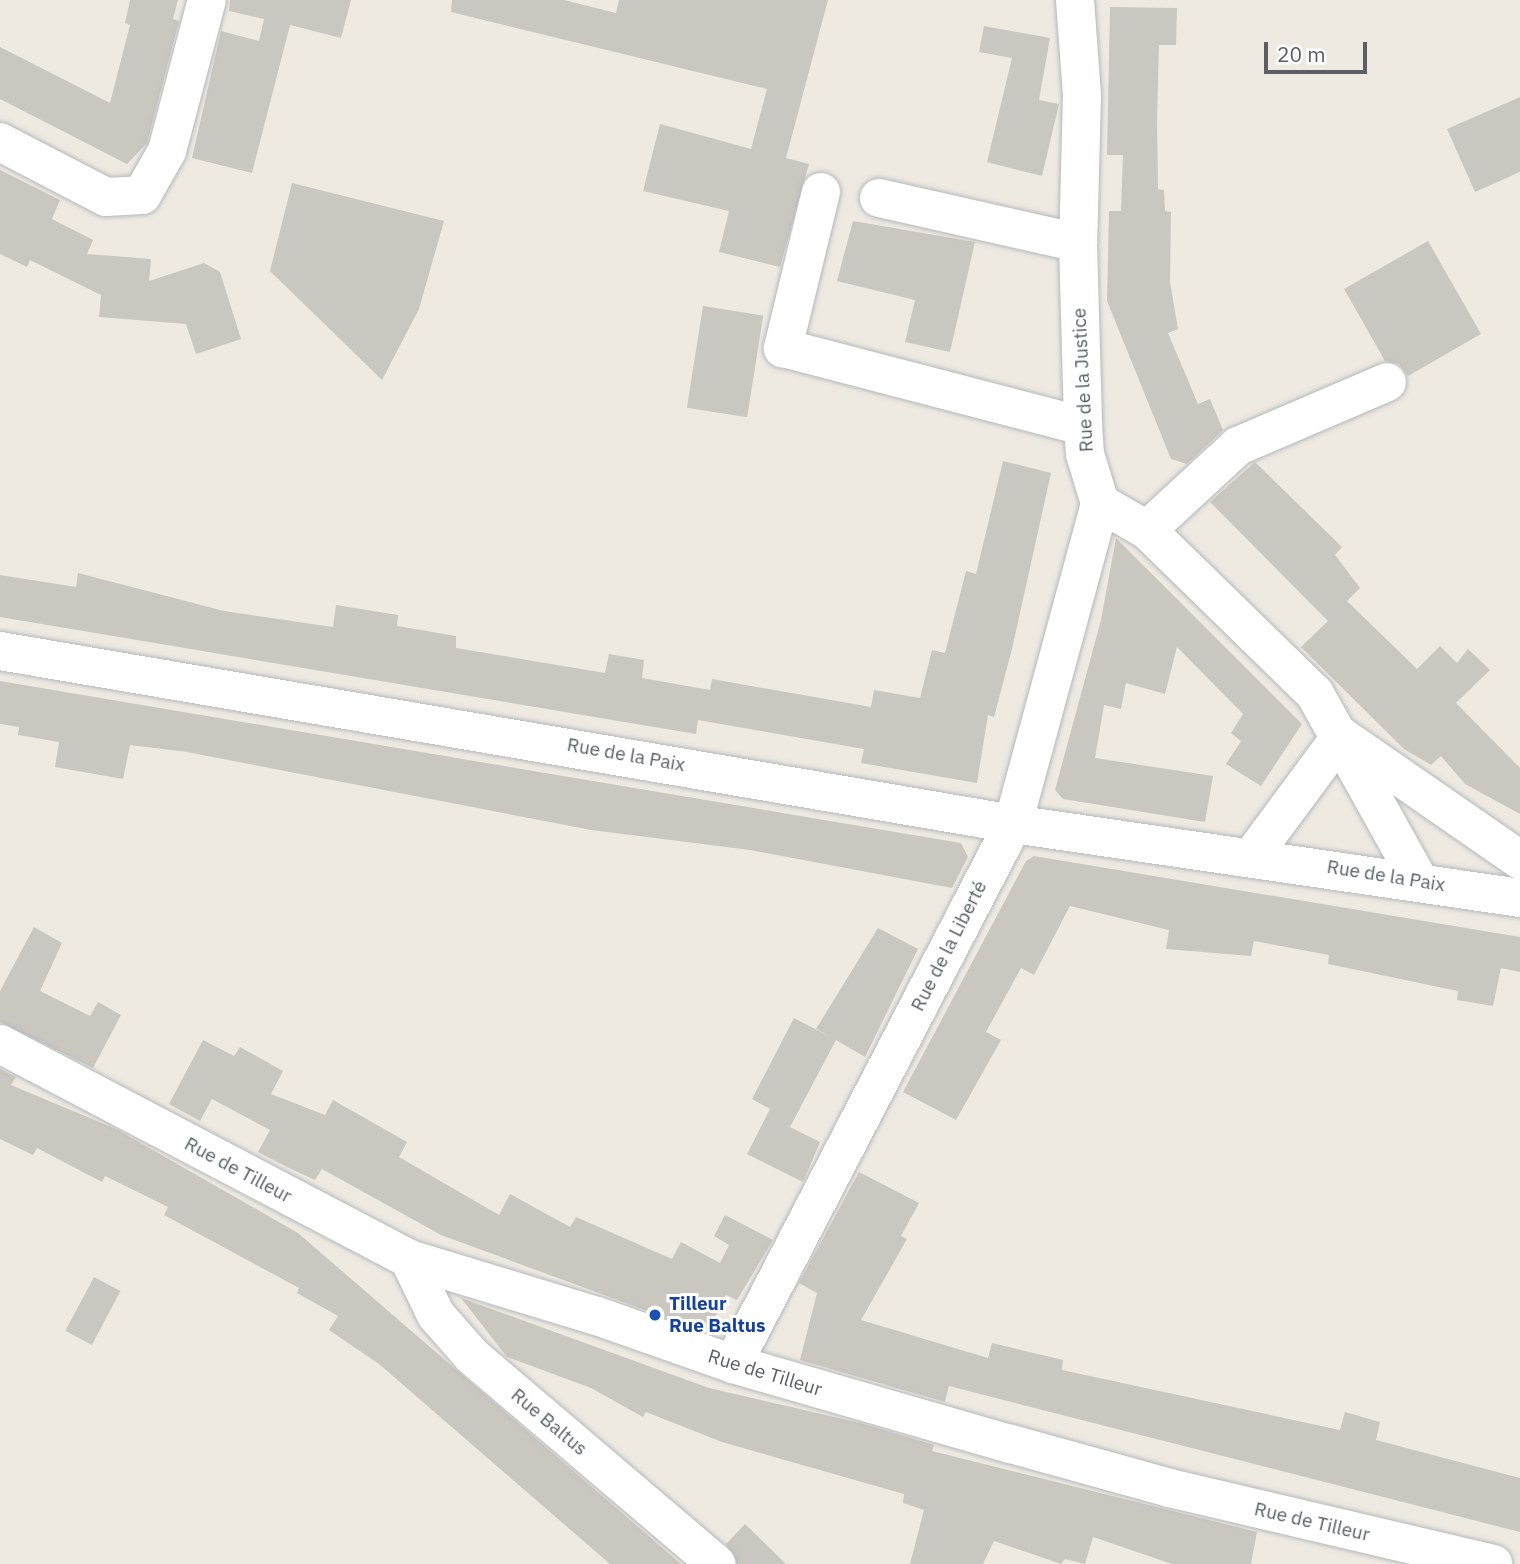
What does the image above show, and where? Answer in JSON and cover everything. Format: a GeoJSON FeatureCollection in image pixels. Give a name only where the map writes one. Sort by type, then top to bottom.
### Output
{"type":"FeatureCollection","features":[{"type":"Feature","properties":{"kind":"street"},"geometry":{"type":"LineString","coordinates":[[0,142],[106,197],[142,195],[167,151],[207,0]]}},
{"type":"Feature","properties":{"kind":"street","name":"Rue de la Justice"},"geometry":{"type":"LineString","coordinates":[[1075,0],[1082,95],[1078,243],[1083,426],[1085,454],[1100,503]]}},
{"type":"Feature","properties":{"kind":"street"},"geometry":{"type":"LineString","coordinates":[[821,192],[783,348],[1083,426]]}},
{"type":"Feature","properties":{"kind":"street"},"geometry":{"type":"LineString","coordinates":[[879,198],[1078,243]]}},
{"type":"Feature","properties":{"kind":"street"},"geometry":{"type":"LineString","coordinates":[[1147,530],[1238,446],[1387,382]]}},
{"type":"Feature","properties":{"kind":"street"},"geometry":{"type":"LineString","coordinates":[[1100,503],[1147,530],[1315,694],[1341,736],[1419,881]]}},
{"type":"Feature","properties":{"kind":"street","name":"Rue de la Liberté"},"geometry":{"type":"LineString","coordinates":[[733,1364],[1013,824],[1100,503]]}},
{"type":"Feature","properties":{"kind":"street","name":"Rue de la Paix"},"geometry":{"type":"LineString","coordinates":[[0,651],[1013,824],[1253,855],[1520,898]]}},
{"type":"Feature","properties":{"kind":"street"},"geometry":{"type":"LineString","coordinates":[[1253,855],[1341,736]]}},
{"type":"Feature","properties":{"kind":"street"},"geometry":{"type":"LineString","coordinates":[[1341,736],[1520,860]]}},
{"type":"Feature","properties":{"kind":"street","name":"Rue de Tilleur"},"geometry":{"type":"LineString","coordinates":[[0,1044],[409,1259],[733,1364],[1170,1488],[1493,1564]]}},
{"type":"Feature","properties":{"kind":"street","name":"Rue Baltus"},"geometry":{"type":"LineString","coordinates":[[409,1259],[436,1315],[472,1356],[716,1564]]}},
{"type":"Feature","properties":{"kind":"building"},"geometry":{"type":"Polygon","coordinates":[[[130,0],[178,0],[173,19],[179,21],[147,143],[127,164],[0,99],[0,47],[110,103],[130,25],[125,23],[130,0]]]}},
{"type":"Feature","properties":{"kind":"building"},"geometry":{"type":"Polygon","coordinates":[[[230,0],[351,0],[341,38],[290,25],[252,173],[192,158],[221,31],[259,41],[264,19],[229,11],[230,0]]]}},
{"type":"Feature","properties":{"kind":"building"},"geometry":{"type":"Polygon","coordinates":[[[452,0],[564,0],[616,13],[619,0],[828,0],[786,158],[809,164],[780,267],[719,252],[729,211],[643,191],[660,124],[751,149],[767,89],[451,12],[452,0]]]}},
{"type":"Feature","properties":{"kind":"building"},"geometry":{"type":"Polygon","coordinates":[[[1110,7],[1177,8],[1176,45],[1159,45],[1158,189],[1164,190],[1165,211],[1171,212],[1170,282],[1178,329],[1168,333],[1198,404],[1210,399],[1223,430],[1187,464],[1171,459],[1107,301],[1109,211],[1121,211],[1123,155],[1107,155],[1110,7]]]}},
{"type":"Feature","properties":{"kind":"building"},"geometry":{"type":"Polygon","coordinates":[[[984,26],[1050,38],[1039,100],[1059,104],[1042,176],[987,162],[1012,58],[979,52],[984,26]]]}},
{"type":"Feature","properties":{"kind":"building"},"geometry":{"type":"Polygon","coordinates":[[[1520,97],[1520,172],[1475,192],[1447,129],[1520,97]]]}},
{"type":"Feature","properties":{"kind":"building"},"geometry":{"type":"Polygon","coordinates":[[[0,170],[60,200],[52,219],[93,240],[87,254],[151,259],[149,281],[204,263],[220,272],[241,339],[196,354],[186,324],[99,317],[101,295],[30,260],[27,267],[0,254],[0,170]]]}},
{"type":"Feature","properties":{"kind":"building"},"geometry":{"type":"Polygon","coordinates":[[[292,183],[444,221],[419,309],[382,380],[270,271],[292,183]]]}},
{"type":"Feature","properties":{"kind":"building"},"geometry":{"type":"Polygon","coordinates":[[[853,221],[975,242],[950,352],[905,342],[915,300],[837,281],[853,221]]]}},
{"type":"Feature","properties":{"kind":"building"},"geometry":{"type":"Polygon","coordinates":[[[1428,241],[1481,334],[1408,376],[1399,364],[1385,361],[1344,289],[1428,241]]]}},
{"type":"Feature","properties":{"kind":"building"},"geometry":{"type":"Polygon","coordinates":[[[703,306],[763,316],[747,417],[687,408],[703,306]]]}},
{"type":"Feature","properties":{"kind":"building"},"geometry":{"type":"Polygon","coordinates":[[[1003,461],[1051,473],[1012,649],[994,717],[988,715],[977,783],[861,763],[864,749],[698,720],[696,734],[0,617],[0,575],[76,587],[78,573],[224,611],[333,627],[336,605],[398,615],[397,626],[456,636],[456,648],[605,673],[609,654],[644,660],[642,678],[710,690],[712,679],[871,707],[874,690],[920,698],[932,650],[945,653],[966,571],[976,574],[1003,461]]]}},
{"type":"Feature","properties":{"kind":"building"},"geometry":{"type":"Polygon","coordinates":[[[1255,462],[1342,547],[1335,555],[1360,588],[1347,601],[1417,669],[1440,646],[1457,663],[1468,649],[1490,670],[1456,703],[1520,768],[1520,814],[1465,784],[1441,756],[1431,765],[1404,749],[1301,647],[1328,621],[1210,502],[1255,462]]]}},
{"type":"Feature","properties":{"kind":"building"},"geometry":{"type":"Polygon","coordinates":[[[1116,538],[1302,724],[1261,786],[1226,764],[1241,741],[1231,733],[1243,714],[1177,647],[1165,694],[1126,683],[1121,709],[1104,705],[1095,758],[1213,776],[1205,822],[1063,799],[1055,790],[1101,620],[1116,538]]]}},
{"type":"Feature","properties":{"kind":"building"},"geometry":{"type":"Polygon","coordinates":[[[0,681],[961,843],[968,857],[952,888],[750,850],[591,830],[187,752],[130,745],[123,779],[55,767],[59,742],[18,735],[19,727],[0,724],[0,681]]]}},
{"type":"Feature","properties":{"kind":"building"},"geometry":{"type":"Polygon","coordinates":[[[1034,856],[1520,937],[1520,972],[1501,968],[1493,1006],[1457,1000],[1458,991],[1328,964],[1329,955],[1254,941],[1251,956],[1166,949],[1169,930],[1070,906],[1034,975],[1021,968],[986,1032],[1001,1040],[956,1120],[903,1092],[1026,861],[1034,856]]]}},
{"type":"Feature","properties":{"kind":"building"},"geometry":{"type":"Polygon","coordinates":[[[34,927],[62,943],[40,991],[90,1016],[98,1002],[121,1015],[93,1068],[0,1022],[0,991],[34,927]]]}},
{"type":"Feature","properties":{"kind":"building"},"geometry":{"type":"Polygon","coordinates":[[[878,928],[918,949],[865,1057],[836,1040],[790,1127],[820,1142],[803,1182],[747,1154],[770,1109],[752,1099],[794,1018],[832,1038],[816,1029],[878,928]]]}},
{"type":"Feature","properties":{"kind":"building"},"geometry":{"type":"Polygon","coordinates":[[[203,1040],[234,1056],[240,1047],[283,1071],[271,1094],[325,1115],[333,1100],[407,1142],[399,1157],[499,1215],[510,1194],[570,1227],[576,1217],[672,1259],[681,1242],[720,1263],[729,1245],[714,1236],[725,1215],[773,1240],[737,1300],[726,1295],[708,1331],[645,1310],[441,1235],[322,1169],[315,1180],[287,1167],[258,1152],[270,1130],[212,1099],[200,1121],[169,1104],[203,1040]]]}},
{"type":"Feature","properties":{"kind":"building"},"geometry":{"type":"Polygon","coordinates":[[[0,1069],[16,1077],[11,1085],[116,1129],[298,1233],[681,1564],[610,1564],[379,1364],[329,1330],[338,1316],[297,1293],[299,1288],[164,1215],[168,1207],[105,1176],[102,1182],[37,1148],[33,1155],[0,1139],[0,1069]]]}},
{"type":"Feature","properties":{"kind":"building"},"geometry":{"type":"Polygon","coordinates":[[[859,1172],[919,1203],[901,1236],[907,1239],[861,1320],[988,1358],[992,1343],[1063,1360],[1062,1370],[1340,1430],[1345,1412],[1380,1422],[1376,1440],[1520,1478],[1520,1532],[949,1386],[945,1402],[800,1360],[817,1293],[799,1283],[859,1172]]]}},
{"type":"Feature","properties":{"kind":"building"},"geometry":{"type":"Polygon","coordinates":[[[94,1277],[120,1291],[92,1345],[65,1331],[94,1277]]]}},
{"type":"Feature","properties":{"kind":"building"},"geometry":{"type":"Polygon","coordinates":[[[461,1298],[709,1388],[864,1424],[934,1445],[932,1451],[1257,1532],[1251,1564],[1172,1564],[1093,1537],[1085,1564],[1065,1559],[1061,1564],[994,1541],[983,1564],[910,1564],[924,1510],[903,1503],[904,1494],[722,1442],[646,1412],[643,1417],[591,1388],[507,1357],[461,1298]]]}},
{"type":"Feature","properties":{"kind":"building"},"geometry":{"type":"Polygon","coordinates":[[[745,1524],[786,1564],[737,1564],[726,1544],[745,1524]]]}},
{"type":"Feature","properties":{"kind":"place","name":"Tilleur Rue Baltus"},"geometry":{"type":"Point","coordinates":[655,1315]}}]}
